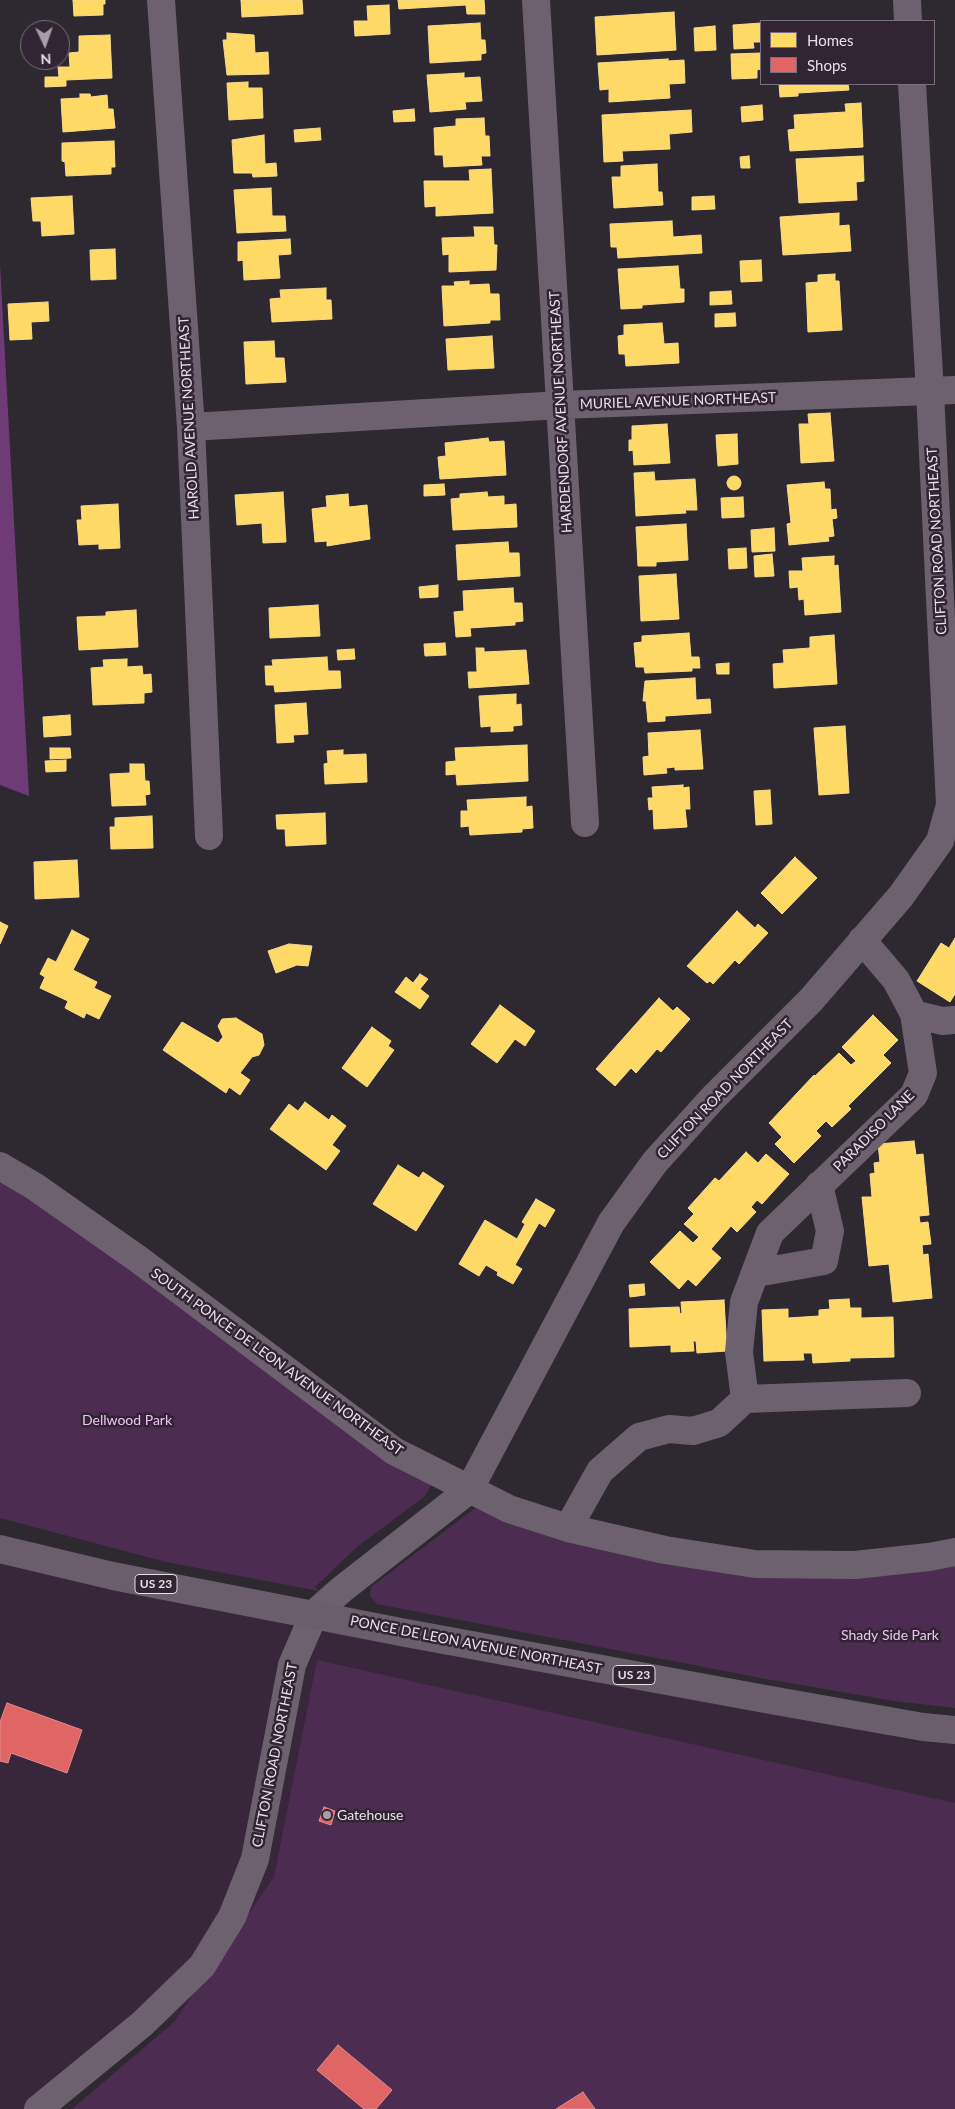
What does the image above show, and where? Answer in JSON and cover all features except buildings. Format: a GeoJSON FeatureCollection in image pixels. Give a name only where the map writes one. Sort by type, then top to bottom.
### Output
{"type":"FeatureCollection","features":[{"type":"Feature","properties":{"kind":"highway","name":"PONCE DE LEON AVENUE NORTHEAST"},"geometry":{"type":"LineString","coordinates":[[0,1549],[113,1576],[756,1697],[923,1727],[955,1730]]}},
{"type":"Feature","properties":{"kind":"street","name":"HAROLD AVENUE NORTHEAST"},"geometry":{"type":"LineString","coordinates":[[162,0],[191,427],[209,836]]}},
{"type":"Feature","properties":{"kind":"street","name":"HARDENDORF AVENUE NORTHEAST"},"geometry":{"type":"LineString","coordinates":[[536,0],[585,823]]}},
{"type":"Feature","properties":{"kind":"street"},"geometry":{"type":"LineString","coordinates":[[907,0],[908,20]]}},
{"type":"Feature","properties":{"kind":"street","name":"CLIFTON ROAD NORTHEAST"},"geometry":{"type":"LineString","coordinates":[[38,2109],[142,2024],[202,1966],[232,1917],[255,1859],[292,1665],[314,1614],[349,1584],[469,1490],[610,1223],[655,1162],[713,1098],[810,1000],[901,896],[940,841],[953,805],[942,391],[912,85]]}},
{"type":"Feature","properties":{"kind":"street","name":"MURIEL AVENUE NORTHEAST"},"geometry":{"type":"LineString","coordinates":[[191,427],[561,405],[942,391]]}},
{"type":"Feature","properties":{"kind":"street","name":"PARADISO LANE"},"geometry":{"type":"LineString","coordinates":[[745,1399],[740,1344],[744,1302],[770,1233],[914,1095],[923,1073],[914,1014],[896,980],[862,940]]}},
{"type":"Feature","properties":{"kind":"street"},"geometry":{"type":"LineString","coordinates":[[914,1014],[942,1021],[955,1020]]}},
{"type":"Feature","properties":{"kind":"street","name":"SOUTH PONCE DE LEON AVENUE NORTHEAST"},"geometry":{"type":"LineString","coordinates":[[0,1166],[34,1186],[132,1254],[394,1451],[509,1509],[568,1528],[665,1550],[755,1564],[855,1565],[929,1557],[955,1552]]}},
{"type":"Feature","properties":{"kind":"street"},"geometry":{"type":"LineString","coordinates":[[756,1273],[824,1261],[830,1231],[819,1185]]}},
{"type":"Feature","properties":{"kind":"street"},"geometry":{"type":"LineString","coordinates":[[568,1528],[600,1471],[639,1437],[669,1429],[693,1431],[718,1423],[745,1399],[907,1393]]}},
{"type":"Feature","properties":{"kind":"shaded area"},"geometry":{"type":"Polygon","coordinates":[[[0,265],[29,796],[0,785],[0,265]]]}},
{"type":"Feature","properties":{"kind":"shaded area"},"geometry":{"type":"Polygon","coordinates":[[[0,1547],[918,1742],[955,1745],[955,2109],[224,2001],[151,2028],[58,2109],[0,2109],[0,1547]]]}},
{"type":"Feature","properties":{"kind":"green space","name":"Dellwood Park"},"geometry":{"type":"Polygon","coordinates":[[[0,1179],[433,1482],[425,1496],[357,1547],[315,1587],[319,1591],[166,1562],[0,1518],[0,1179]]]}},
{"type":"Feature","properties":{"kind":"green space","name":"Shady Side Park"},"geometry":{"type":"Polygon","coordinates":[[[483,1506],[659,1561],[955,1565],[955,1708],[894,1701],[766,1679],[377,1604],[370,1596],[371,1587],[474,1509],[483,1506]]]}},
{"type":"Feature","properties":{"kind":"green space"},"geometry":{"type":"Polygon","coordinates":[[[317,1660],[955,1803],[955,2109],[72,2109],[174,2022],[274,1877],[317,1660]]]}},
{"type":"Feature","properties":{"kind":"place","name":"Gatehouse"},"geometry":{"type":"Point","coordinates":[327,1815]}}]}
